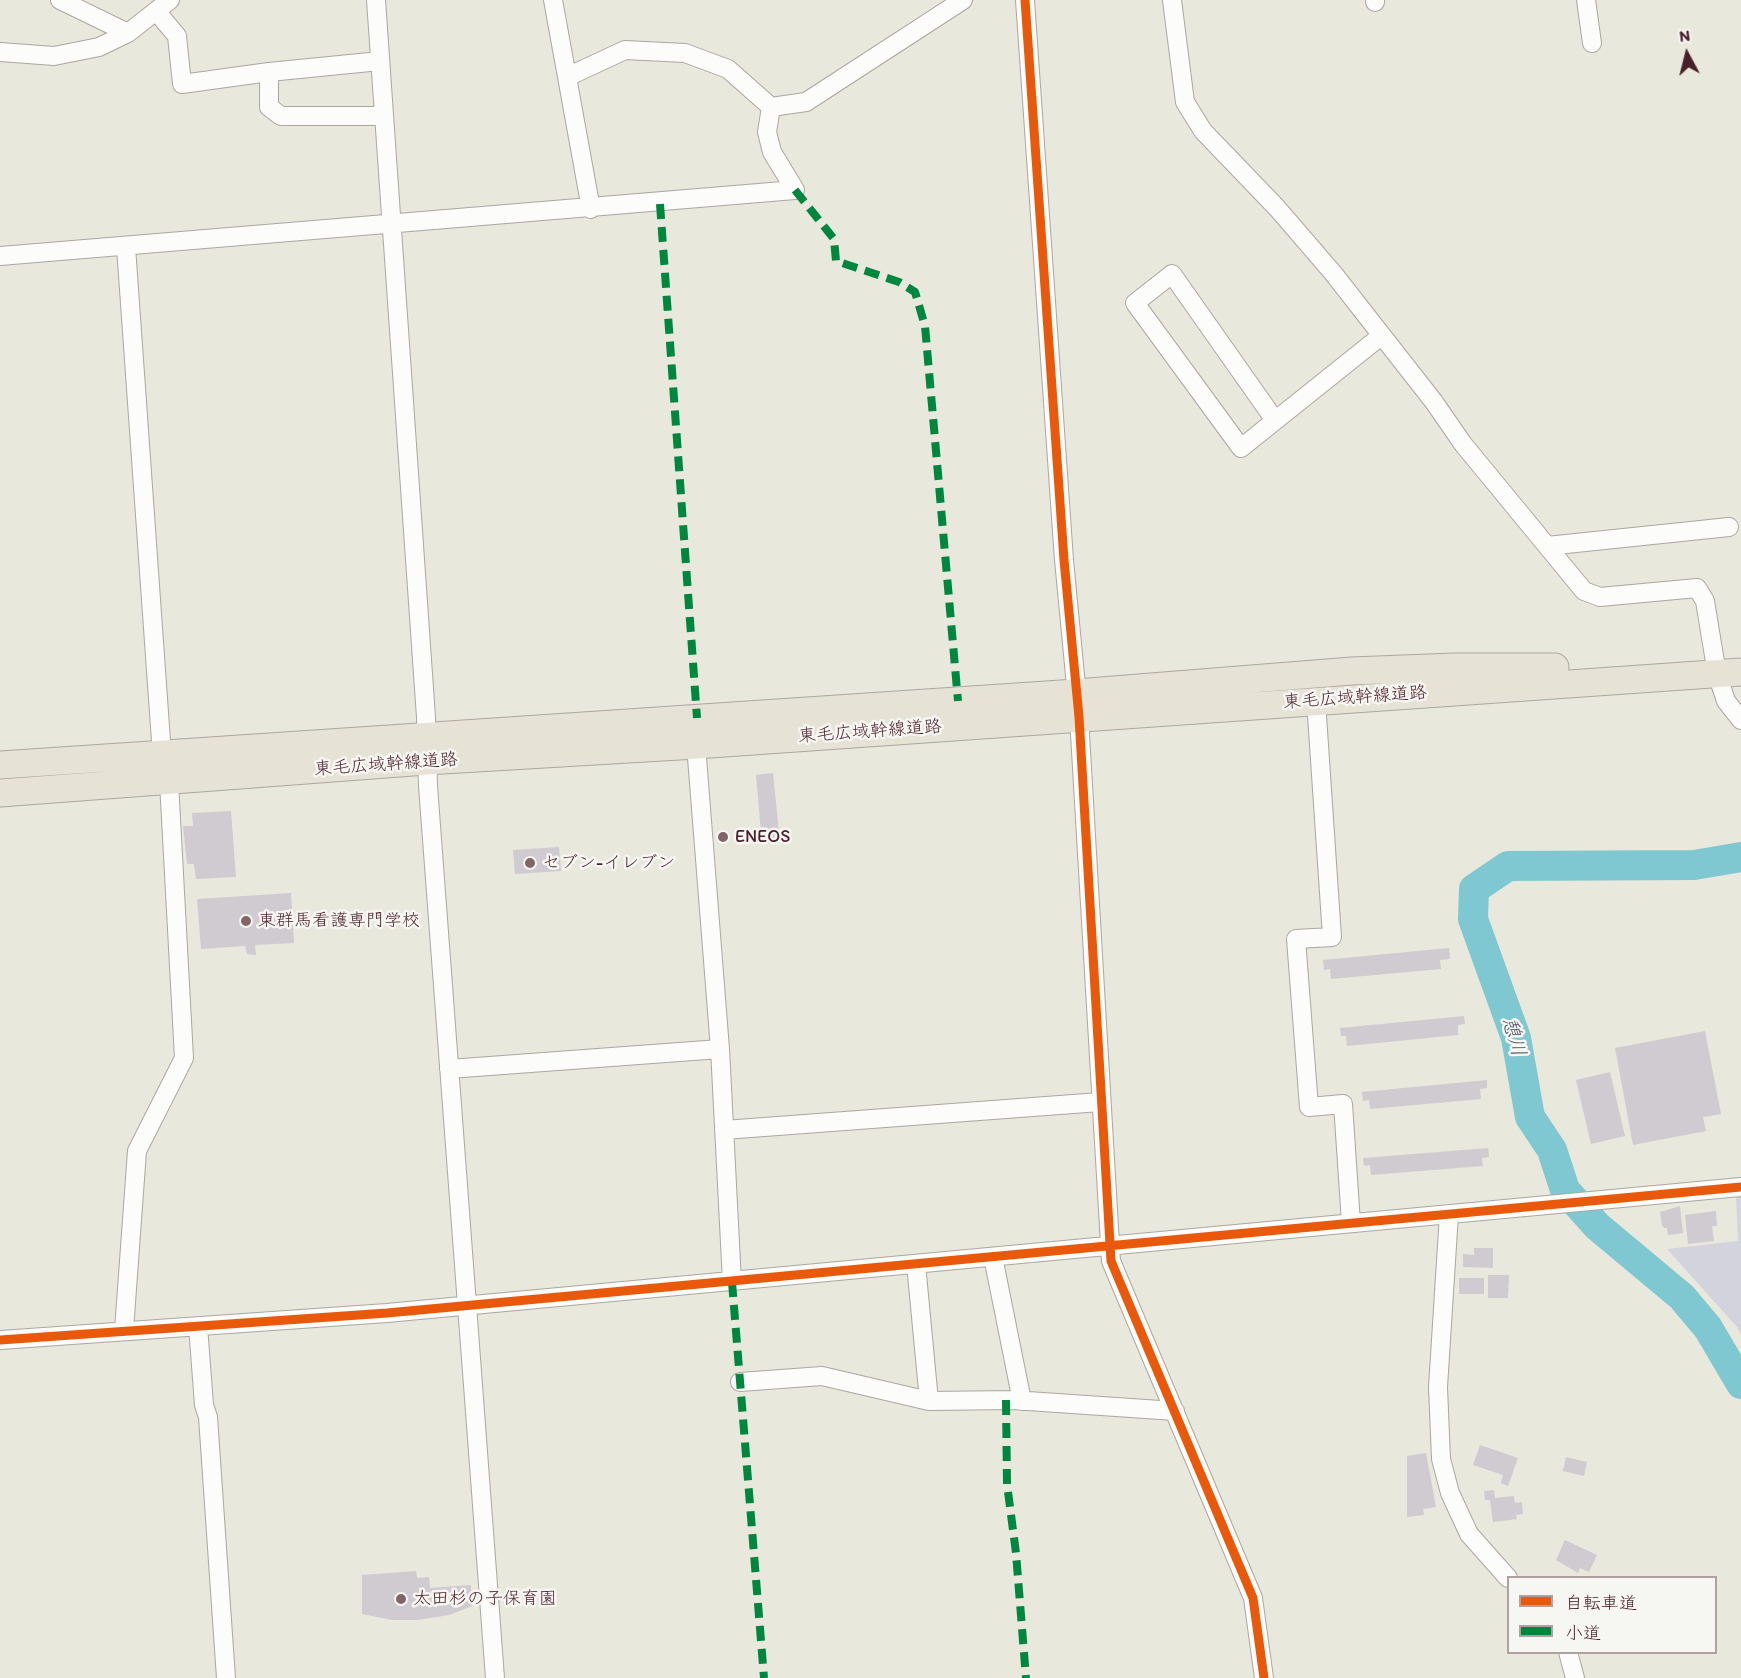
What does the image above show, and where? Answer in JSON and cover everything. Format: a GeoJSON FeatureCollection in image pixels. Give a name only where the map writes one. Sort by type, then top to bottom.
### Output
{"type":"FeatureCollection","features":[{"type":"Feature","properties":{"kind":"highway","name":"東毛広域幹線道路"},"geometry":{"type":"LineString","coordinates":[[0,793],[169,782],[427,749],[1078,705],[1316,701],[1724,667],[1741,653]]}},
{"type":"Feature","properties":{"kind":"highway","name":"東毛広域幹線道路"},"geometry":{"type":"LineString","coordinates":[[0,765],[162,755],[696,745],[1078,705],[1352,671],[1454,667],[1534,669],[1724,667]]}},
{"type":"Feature","properties":{"kind":"street"},"geometry":{"type":"LineString","coordinates":[[60,0],[128,33]]}},
{"type":"Feature","properties":{"kind":"street"},"geometry":{"type":"LineString","coordinates":[[376,0],[449,1069],[495,1678]]}},
{"type":"Feature","properties":{"kind":"street"},"geometry":{"type":"LineString","coordinates":[[553,0],[591,209]]}},
{"type":"Feature","properties":{"kind":"street"},"geometry":{"type":"LineString","coordinates":[[567,77],[625,50],[685,53],[728,69],[771,107],[806,102],[963,0]]}},
{"type":"Feature","properties":{"kind":"street"},"geometry":{"type":"LineString","coordinates":[[1024,0],[1064,560],[1078,705],[1108,1246],[1111,1261],[1253,1598],[1263,1678]]}},
{"type":"Feature","properties":{"kind":"street"},"geometry":{"type":"LineString","coordinates":[[1172,0],[1185,102],[1197,122],[1319,257],[1434,402],[1463,444],[1584,591],[1600,597],[1697,588],[1705,601],[1724,667],[1726,701],[1741,720]]}},
{"type":"Feature","properties":{"kind":"street"},"geometry":{"type":"LineString","coordinates":[[1586,0],[1592,43]]}},
{"type":"Feature","properties":{"kind":"street"},"geometry":{"type":"LineString","coordinates":[[0,52],[54,56],[99,47],[128,33],[163,6],[177,36],[182,84],[269,72],[380,62]]}},
{"type":"Feature","properties":{"kind":"street"},"geometry":{"type":"LineString","coordinates":[[269,72],[269,107],[281,116],[384,116]]}},
{"type":"Feature","properties":{"kind":"street"},"geometry":{"type":"LineString","coordinates":[[0,256],[591,209],[795,190],[772,152],[767,132],[771,107]]}},
{"type":"Feature","properties":{"kind":"street"},"geometry":{"type":"LineString","coordinates":[[126,247],[162,755]]}},
{"type":"Feature","properties":{"kind":"street"},"geometry":{"type":"LineString","coordinates":[[1274,419],[1172,274],[1135,303],[1241,448],[1274,419],[1381,336]]}},
{"type":"Feature","properties":{"kind":"street"},"geometry":{"type":"LineString","coordinates":[[1547,546],[1729,527]]}},
{"type":"Feature","properties":{"kind":"street"},"geometry":{"type":"LineString","coordinates":[[1316,701],[1332,937],[1296,939],[1309,1107],[1343,1104],[1351,1223]]}},
{"type":"Feature","properties":{"kind":"street"},"geometry":{"type":"LineString","coordinates":[[696,745],[720,1049],[732,1282]]}},
{"type":"Feature","properties":{"kind":"street"},"geometry":{"type":"LineString","coordinates":[[124,1330],[137,1151],[184,1058],[169,782]]}},
{"type":"Feature","properties":{"kind":"street"},"geometry":{"type":"LineString","coordinates":[[449,1069],[720,1049]]}},
{"type":"Feature","properties":{"kind":"street"},"geometry":{"type":"LineString","coordinates":[[724,1130],[1101,1102]]}},
{"type":"Feature","properties":{"kind":"street"},"geometry":{"type":"LineString","coordinates":[[0,1340],[468,1306],[1741,1187]]}},
{"type":"Feature","properties":{"kind":"street"},"geometry":{"type":"LineString","coordinates":[[1449,1214],[1438,1387],[1441,1459],[1450,1493],[1469,1534],[1507,1576]]}},
{"type":"Feature","properties":{"kind":"street"},"geometry":{"type":"LineString","coordinates":[[993,1257],[1022,1401]]}},
{"type":"Feature","properties":{"kind":"street"},"geometry":{"type":"LineString","coordinates":[[916,1264],[929,1401]]}},
{"type":"Feature","properties":{"kind":"street"},"geometry":{"type":"LineString","coordinates":[[198,1326],[204,1405],[208,1417],[226,1678]]}},
{"type":"Feature","properties":{"kind":"street"},"geometry":{"type":"LineString","coordinates":[[740,1382],[822,1376],[929,1401],[1022,1401],[1174,1412]]}},
{"type":"Feature","properties":{"kind":"street"},"geometry":{"type":"LineString","coordinates":[[1568,1654],[1575,1678]]}},
{"type":"Feature","properties":{"kind":"shaded area"},"geometry":{"type":"Polygon","coordinates":[[[1741,1194],[1741,1335],[1737,1327],[1667,1249],[1738,1241],[1736,1195],[1741,1194]]]}},
{"type":"Feature","properties":{"kind":"building"},"geometry":{"type":"Polygon","coordinates":[[[773,773],[780,843],[762,844],[756,775],[773,773]]]}},
{"type":"Feature","properties":{"kind":"building"},"geometry":{"type":"Polygon","coordinates":[[[231,811],[236,877],[196,879],[194,864],[187,864],[183,826],[193,826],[192,813],[231,811]]]}},
{"type":"Feature","properties":{"kind":"building"},"geometry":{"type":"Polygon","coordinates":[[[559,847],[561,871],[515,874],[513,850],[559,847]]]}},
{"type":"Feature","properties":{"kind":"building","name":"東群馬看護専門学校"},"geometry":{"type":"Polygon","coordinates":[[[291,893],[294,943],[255,945],[256,955],[247,954],[245,946],[201,949],[197,899],[291,893]]]}},
{"type":"Feature","properties":{"kind":"building"},"geometry":{"type":"Polygon","coordinates":[[[1449,948],[1450,959],[1440,960],[1441,969],[1331,979],[1330,969],[1324,970],[1323,960],[1449,948]]]}},
{"type":"Feature","properties":{"kind":"building"},"geometry":{"type":"Polygon","coordinates":[[[1464,1016],[1465,1024],[1458,1025],[1458,1035],[1347,1046],[1346,1036],[1341,1036],[1340,1028],[1464,1016]]]}},
{"type":"Feature","properties":{"kind":"building"},"geometry":{"type":"Polygon","coordinates":[[[1705,1031],[1721,1114],[1703,1117],[1706,1131],[1633,1145],[1615,1048],[1705,1031]]]}},
{"type":"Feature","properties":{"kind":"building"},"geometry":{"type":"Polygon","coordinates":[[[1610,1072],[1625,1136],[1591,1144],[1576,1080],[1610,1072]]]}},
{"type":"Feature","properties":{"kind":"building"},"geometry":{"type":"Polygon","coordinates":[[[1487,1080],[1487,1088],[1480,1089],[1481,1099],[1370,1109],[1369,1100],[1363,1101],[1362,1092],[1487,1080]]]}},
{"type":"Feature","properties":{"kind":"building"},"geometry":{"type":"Polygon","coordinates":[[[1488,1148],[1489,1157],[1482,1158],[1483,1166],[1371,1175],[1370,1165],[1364,1166],[1363,1158],[1488,1148]]]}},
{"type":"Feature","properties":{"kind":"building"},"geometry":{"type":"Polygon","coordinates":[[[1680,1206],[1683,1233],[1668,1235],[1667,1228],[1662,1225],[1660,1212],[1680,1206]]]}},
{"type":"Feature","properties":{"kind":"building"},"geometry":{"type":"Polygon","coordinates":[[[1716,1211],[1717,1226],[1712,1226],[1714,1241],[1688,1244],[1685,1215],[1716,1211]]]}},
{"type":"Feature","properties":{"kind":"building"},"geometry":{"type":"Polygon","coordinates":[[[1474,1248],[1493,1248],[1493,1268],[1463,1267],[1463,1254],[1474,1255],[1474,1248]]]}},
{"type":"Feature","properties":{"kind":"building"},"geometry":{"type":"Polygon","coordinates":[[[1488,1275],[1509,1275],[1508,1298],[1488,1298],[1488,1275]]]}},
{"type":"Feature","properties":{"kind":"building"},"geometry":{"type":"Polygon","coordinates":[[[1459,1278],[1484,1278],[1484,1294],[1459,1294],[1459,1278]]]}},
{"type":"Feature","properties":{"kind":"building"},"geometry":{"type":"Polygon","coordinates":[[[1480,1445],[1518,1458],[1508,1486],[1501,1483],[1503,1475],[1473,1465],[1480,1445]]]}},
{"type":"Feature","properties":{"kind":"building"},"geometry":{"type":"Polygon","coordinates":[[[1426,1453],[1436,1507],[1423,1509],[1424,1515],[1407,1517],[1407,1456],[1426,1453]]]}},
{"type":"Feature","properties":{"kind":"building"},"geometry":{"type":"Polygon","coordinates":[[[1566,1457],[1587,1462],[1584,1476],[1563,1471],[1566,1457]]]}},
{"type":"Feature","properties":{"kind":"building"},"geometry":{"type":"Polygon","coordinates":[[[1494,1490],[1495,1498],[1514,1496],[1515,1503],[1522,1502],[1523,1514],[1516,1515],[1517,1519],[1493,1522],[1490,1500],[1485,1500],[1484,1491],[1494,1490]]]}},
{"type":"Feature","properties":{"kind":"building"},"geometry":{"type":"Polygon","coordinates":[[[1565,1540],[1597,1555],[1589,1572],[1580,1568],[1578,1573],[1556,1560],[1565,1540]]]}},
{"type":"Feature","properties":{"kind":"building"},"geometry":{"type":"Polygon","coordinates":[[[416,1571],[417,1578],[429,1577],[430,1588],[471,1585],[471,1599],[475,1600],[475,1605],[449,1615],[418,1620],[392,1620],[362,1614],[362,1575],[416,1571]]]}},
{"type":"Feature","properties":{"kind":"waterway","name":"憩川"},"geometry":{"type":"LineString","coordinates":[[1741,857],[1694,865],[1508,866],[1474,889],[1473,919],[1516,1038],[1530,1117],[1552,1150],[1565,1190],[1597,1226],[1682,1297],[1708,1328],[1741,1384]]}},
{"type":"Feature","properties":{"kind":"marked path"},"geometry":{"type":"LineString","coordinates":[[795,190],[834,239],[836,261],[899,282],[915,292],[925,326],[958,701]]}},
{"type":"Feature","properties":{"kind":"marked path"},"geometry":{"type":"LineString","coordinates":[[660,204],[697,718]]}},
{"type":"Feature","properties":{"kind":"marked path"},"geometry":{"type":"LineString","coordinates":[[732,1282],[764,1678]]}},
{"type":"Feature","properties":{"kind":"marked path"},"geometry":{"type":"LineString","coordinates":[[1006,1400],[1007,1484],[1016,1553],[1026,1678]]}},
{"type":"Feature","properties":{"kind":"cycle path"},"geometry":{"type":"LineString","coordinates":[[1025,0],[1064,560],[1079,717],[1111,1261],[1253,1598],[1264,1678]]}},
{"type":"Feature","properties":{"kind":"cycle path"},"geometry":{"type":"LineString","coordinates":[[0,1340],[387,1313],[1741,1187]]}},
{"type":"Feature","properties":{"kind":"place","name":"ENEOS"},"geometry":{"type":"Point","coordinates":[723,837]}},
{"type":"Feature","properties":{"kind":"place","name":"セブン-イレブン"},"geometry":{"type":"Point","coordinates":[530,863]}},
{"type":"Feature","properties":{"kind":"place","name":"東群馬看護専門学校"},"geometry":{"type":"Point","coordinates":[246,921]}},
{"type":"Feature","properties":{"kind":"place","name":"太田杉の子保育園"},"geometry":{"type":"Point","coordinates":[401,1599]}}]}
